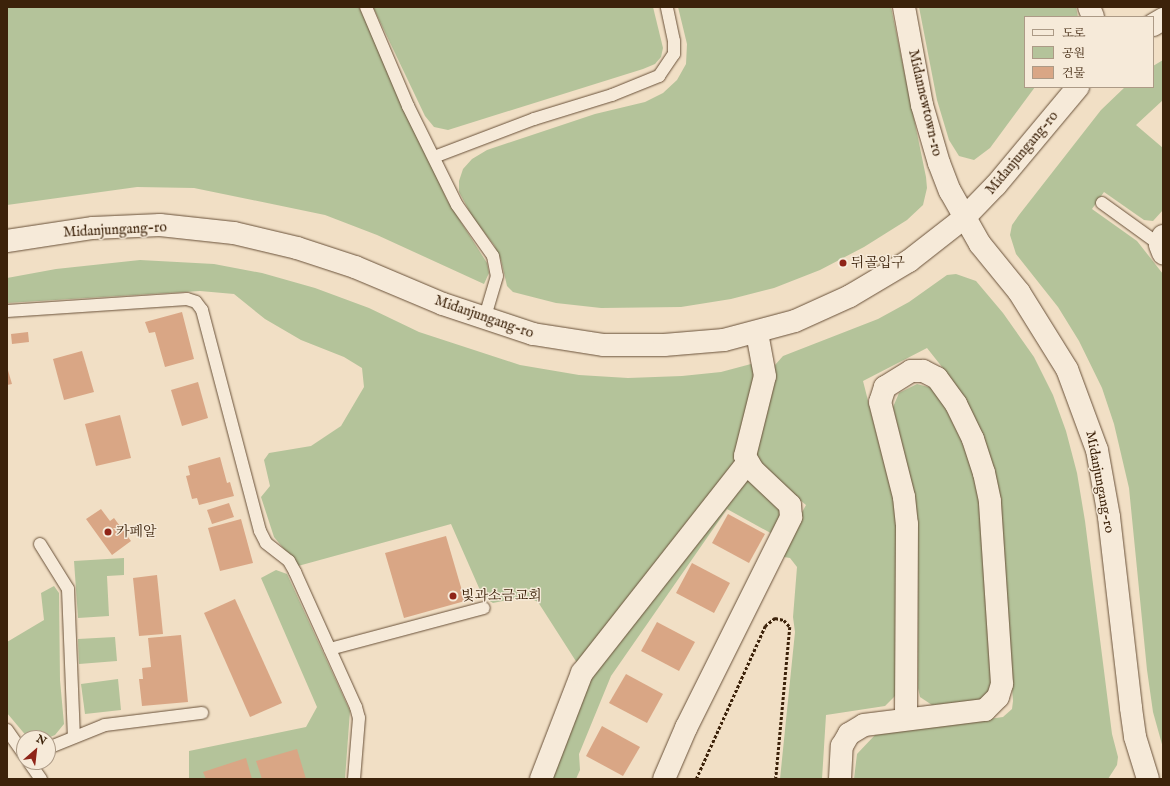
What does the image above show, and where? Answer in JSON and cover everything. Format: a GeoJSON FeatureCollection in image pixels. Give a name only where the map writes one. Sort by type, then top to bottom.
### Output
{"type":"FeatureCollection","features":[{"type":"Feature","properties":{"kind":"street","name":"Midannewtown-ro"},"geometry":{"type":"LineString","coordinates":[[904,7],[922,105],[937,156],[964,218]]}},
{"type":"Feature","properties":{"kind":"street"},"geometry":{"type":"LineString","coordinates":[[1154,24],[1163,19]]}},
{"type":"Feature","properties":{"kind":"street","name":"Midanjungang-ro"},"geometry":{"type":"LineString","coordinates":[[7,241],[93,228],[160,225],[234,234],[297,248],[355,267],[484,320],[533,334],[604,345],[664,345],[724,340],[757,333],[795,321],[850,296],[909,261],[964,218],[996,185],[1077,88]]}},
{"type":"Feature","properties":{"kind":"street","name":"Midanjungang-ro"},"geometry":{"type":"LineString","coordinates":[[964,218],[980,244],[1019,292],[1044,328],[1067,369],[1084,409],[1097,450],[1109,517],[1131,708],[1136,737],[1148,779]]}},
{"type":"Feature","properties":{"kind":"street"},"geometry":{"type":"LineString","coordinates":[[664,779],[686,728],[791,517],[790,505],[783,496],[747,463],[745,456],[766,376],[757,333]]}},
{"type":"Feature","properties":{"kind":"street"},"geometry":{"type":"LineString","coordinates":[[840,779],[842,746],[850,734],[864,725],[985,710],[998,697],[1002,684],[990,501],[984,473],[973,439],[956,404],[937,378],[923,371],[911,371],[885,387],[880,402],[904,497],[907,524],[906,719]]}},
{"type":"Feature","properties":{"kind":"street"},"geometry":{"type":"LineString","coordinates":[[541,779],[582,673],[747,463]]}},
{"type":"Feature","properties":{"kind":"lane"},"geometry":{"type":"LineString","coordinates":[[366,7],[457,205],[492,256],[496,267],[494,286],[484,320]]}},
{"type":"Feature","properties":{"kind":"lane"},"geometry":{"type":"LineString","coordinates":[[434,157],[534,119],[612,96],[659,76],[674,54],[674,41],[667,7]]}},
{"type":"Feature","properties":{"kind":"lane"},"geometry":{"type":"LineString","coordinates":[[1102,203],[1162,244]]}},
{"type":"Feature","properties":{"kind":"lane"},"geometry":{"type":"LineString","coordinates":[[7,311],[187,300],[196,302],[202,310],[260,531],[266,543],[289,560],[330,649],[359,718],[354,779]]}},
{"type":"Feature","properties":{"kind":"lane"},"geometry":{"type":"LineString","coordinates":[[40,544],[68,589],[74,736]]}},
{"type":"Feature","properties":{"kind":"lane"},"geometry":{"type":"LineString","coordinates":[[330,649],[484,608]]}},
{"type":"Feature","properties":{"kind":"lane"},"geometry":{"type":"LineString","coordinates":[[56,744],[104,725],[202,713]]}},
{"type":"Feature","properties":{"kind":"lane"},"geometry":{"type":"LineString","coordinates":[[7,730],[16,743]]}},
{"type":"Feature","properties":{"kind":"lane"},"geometry":{"type":"LineString","coordinates":[[35,770],[41,779]]}},
{"type":"Feature","properties":{"kind":"path"},"geometry":{"type":"LineString","coordinates":[[696,779],[765,626],[775,618],[784,620],[790,627],[776,779]]}},
{"type":"Feature","properties":{"kind":"green space"},"geometry":{"type":"Polygon","coordinates":[[[7,7],[359,7],[447,200],[487,263],[489,273],[484,284],[377,235],[325,215],[194,188],[137,187],[7,205],[7,7]]]}},
{"type":"Feature","properties":{"kind":"green space"},"geometry":{"type":"Polygon","coordinates":[[[373,7],[653,7],[663,48],[661,57],[655,64],[643,69],[448,130],[434,127],[425,116],[373,7]]]}},
{"type":"Feature","properties":{"kind":"green space"},"geometry":{"type":"Polygon","coordinates":[[[678,7],[891,7],[926,177],[927,188],[923,205],[907,220],[864,247],[820,270],[774,288],[731,299],[681,307],[601,308],[556,303],[513,292],[507,286],[501,260],[494,245],[473,218],[459,192],[459,181],[463,169],[472,159],[487,150],[595,114],[645,102],[663,93],[677,80],[686,64],[687,44],[678,7]]]}},
{"type":"Feature","properties":{"kind":"green space"},"geometry":{"type":"Polygon","coordinates":[[[919,7],[1076,7],[1078,16],[1024,16],[1024,88],[1034,88],[990,148],[974,160],[959,156],[949,140],[937,100],[919,7]]]}},
{"type":"Feature","properties":{"kind":"green space"},"geometry":{"type":"Polygon","coordinates":[[[1163,60],[1163,100],[1136,125],[1163,148],[1163,210],[1153,221],[1144,220],[1104,192],[1092,209],[1137,241],[1163,274],[1163,748],[1153,712],[1147,670],[1129,488],[1114,424],[1102,388],[1079,341],[1058,307],[1016,254],[1010,235],[1012,225],[1019,215],[1101,110],[1124,88],[1154,88],[1154,65],[1163,60]]]}},
{"type":"Feature","properties":{"kind":"green space"},"geometry":{"type":"Polygon","coordinates":[[[140,260],[214,264],[262,273],[315,288],[369,308],[419,332],[520,365],[579,375],[628,378],[682,376],[721,372],[751,364],[757,366],[737,456],[730,469],[579,666],[538,602],[526,596],[493,603],[483,597],[451,524],[298,566],[274,537],[261,497],[270,486],[264,460],[269,453],[311,446],[341,426],[364,387],[362,368],[344,357],[301,340],[265,319],[234,294],[200,291],[7,303],[7,278],[56,269],[140,260]]]}},
{"type":"Feature","properties":{"kind":"green space"},"geometry":{"type":"Polygon","coordinates":[[[956,274],[976,281],[1003,313],[1034,357],[1053,395],[1066,431],[1077,473],[1085,521],[1112,734],[1118,757],[1117,765],[1108,779],[854,779],[857,754],[875,735],[1003,717],[1012,709],[1013,701],[999,501],[950,377],[927,348],[863,381],[897,514],[895,696],[885,706],[826,715],[822,779],[780,779],[795,632],[793,617],[797,567],[790,558],[778,556],[806,505],[758,465],[754,457],[775,365],[783,356],[878,319],[909,302],[947,275],[956,274]]]}},
{"type":"Feature","properties":{"kind":"green space"},"geometry":{"type":"Polygon","coordinates":[[[917,384],[932,388],[942,401],[962,442],[976,481],[981,506],[993,687],[982,700],[932,705],[920,697],[918,688],[918,522],[914,493],[893,407],[899,393],[917,384]]]}},
{"type":"Feature","properties":{"kind":"green space"},"geometry":{"type":"Polygon","coordinates":[[[748,478],[783,510],[776,536],[727,509],[611,676],[579,754],[580,770],[576,779],[548,779],[585,682],[748,478]]]}},
{"type":"Feature","properties":{"kind":"green space"},"geometry":{"type":"Polygon","coordinates":[[[124,558],[124,575],[107,576],[109,616],[78,618],[74,561],[124,558]]]}},
{"type":"Feature","properties":{"kind":"green space"},"geometry":{"type":"Polygon","coordinates":[[[276,570],[287,574],[350,711],[345,779],[189,779],[189,751],[306,727],[317,707],[261,578],[276,570]]]}},
{"type":"Feature","properties":{"kind":"green space"},"geometry":{"type":"Polygon","coordinates":[[[54,586],[59,593],[60,680],[64,724],[56,734],[56,730],[21,730],[7,713],[7,642],[44,620],[41,593],[54,586]]]}},
{"type":"Feature","properties":{"kind":"green space"},"geometry":{"type":"Polygon","coordinates":[[[115,637],[117,661],[79,664],[78,639],[115,637]]]}},
{"type":"Feature","properties":{"kind":"green space"},"geometry":{"type":"Polygon","coordinates":[[[118,679],[121,710],[85,714],[81,684],[118,679]]]}},
{"type":"Feature","properties":{"kind":"building"},"geometry":{"type":"Polygon","coordinates":[[[182,312],[194,359],[165,367],[155,332],[149,333],[145,322],[182,312]]]}},
{"type":"Feature","properties":{"kind":"building"},"geometry":{"type":"Polygon","coordinates":[[[28,332],[29,342],[12,344],[11,334],[28,332]]]}},
{"type":"Feature","properties":{"kind":"building"},"geometry":{"type":"Polygon","coordinates":[[[82,351],[94,392],[64,400],[53,359],[82,351]]]}},
{"type":"Feature","properties":{"kind":"building"},"geometry":{"type":"Polygon","coordinates":[[[7,367],[12,384],[7,385],[7,367]]]}},
{"type":"Feature","properties":{"kind":"building"},"geometry":{"type":"Polygon","coordinates":[[[198,382],[208,418],[182,426],[171,390],[198,382]]]}},
{"type":"Feature","properties":{"kind":"building"},"geometry":{"type":"Polygon","coordinates":[[[120,415],[131,458],[96,466],[85,424],[120,415]]]}},
{"type":"Feature","properties":{"kind":"building"},"geometry":{"type":"Polygon","coordinates":[[[220,457],[227,483],[230,482],[234,496],[199,505],[197,498],[192,499],[186,476],[190,475],[188,466],[220,457]]]}},
{"type":"Feature","properties":{"kind":"building"},"geometry":{"type":"Polygon","coordinates":[[[229,503],[234,517],[212,524],[207,510],[229,503]]]}},
{"type":"Feature","properties":{"kind":"building"},"geometry":{"type":"Polygon","coordinates":[[[101,509],[110,521],[114,518],[131,541],[112,555],[86,519],[101,509]]]}},
{"type":"Feature","properties":{"kind":"building"},"geometry":{"type":"Polygon","coordinates":[[[728,514],[765,534],[749,563],[712,543],[728,514]]]}},
{"type":"Feature","properties":{"kind":"building"},"geometry":{"type":"Polygon","coordinates":[[[241,519],[253,563],[220,571],[208,528],[241,519]]]}},
{"type":"Feature","properties":{"kind":"building"},"geometry":{"type":"Polygon","coordinates":[[[446,536],[465,601],[404,618],[385,553],[446,536]]]}},
{"type":"Feature","properties":{"kind":"building"},"geometry":{"type":"Polygon","coordinates":[[[692,563],[730,583],[714,613],[676,593],[692,563]]]}},
{"type":"Feature","properties":{"kind":"building"},"geometry":{"type":"Polygon","coordinates":[[[157,575],[163,634],[139,636],[133,578],[157,575]]]}},
{"type":"Feature","properties":{"kind":"building"},"geometry":{"type":"Polygon","coordinates":[[[235,599],[282,703],[250,717],[204,613],[235,599]]]}},
{"type":"Feature","properties":{"kind":"building"},"geometry":{"type":"Polygon","coordinates":[[[657,622],[695,642],[679,671],[641,651],[657,622]]]}},
{"type":"Feature","properties":{"kind":"building"},"geometry":{"type":"Polygon","coordinates":[[[181,635],[188,702],[142,706],[139,679],[143,679],[142,668],[151,667],[148,638],[181,635]]]}},
{"type":"Feature","properties":{"kind":"building"},"geometry":{"type":"Polygon","coordinates":[[[626,674],[663,694],[647,723],[609,703],[626,674]]]}},
{"type":"Feature","properties":{"kind":"building"},"geometry":{"type":"Polygon","coordinates":[[[602,726],[640,747],[623,776],[586,756],[602,726]]]}},
{"type":"Feature","properties":{"kind":"building"},"geometry":{"type":"Polygon","coordinates":[[[297,749],[306,779],[262,779],[256,761],[297,749]]]}},
{"type":"Feature","properties":{"kind":"building"},"geometry":{"type":"Polygon","coordinates":[[[246,758],[252,779],[206,779],[203,772],[246,758]]]}},
{"type":"Feature","properties":{"kind":"place","name":"뒤골입구"},"geometry":{"type":"Point","coordinates":[843,263]}},
{"type":"Feature","properties":{"kind":"place","name":"카페알"},"geometry":{"type":"Point","coordinates":[108,532]}},
{"type":"Feature","properties":{"kind":"place","name":"빛과소금교회"},"geometry":{"type":"Point","coordinates":[453,596]}}]}
